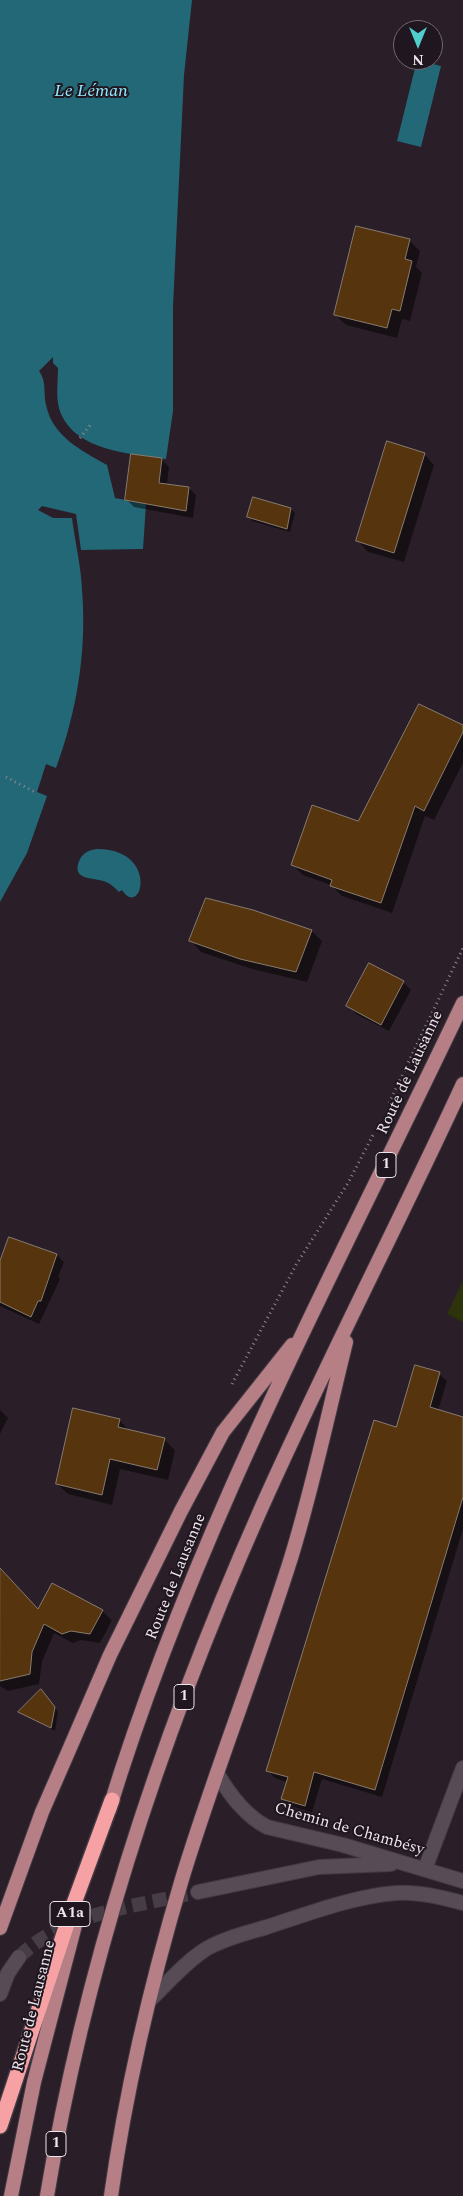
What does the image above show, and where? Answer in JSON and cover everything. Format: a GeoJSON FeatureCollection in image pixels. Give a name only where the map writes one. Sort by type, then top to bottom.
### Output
{"type":"FeatureCollection","features":[{"type":"Feature","properties":{"kind":"highway","name":"A1a"},"geometry":{"type":"LineString","coordinates":[[0,2126],[73,1906],[112,1800]]}},
{"type":"Feature","properties":{"kind":"main road","name":"Route de Lausanne"},"geometry":{"type":"LineString","coordinates":[[10,2196],[34,2082],[58,1984],[112,1800],[144,1708],[199,1567],[308,1325],[463,1003]]}},
{"type":"Feature","properties":{"kind":"main road","name":"1"},"geometry":{"type":"LineString","coordinates":[[47,2196],[66,2092],[97,1965],[141,1820],[202,1649],[259,1513],[321,1378],[352,1320],[385,1244],[463,1084]]}},
{"type":"Feature","properties":{"kind":"main road"},"geometry":{"type":"LineString","coordinates":[[111,2196],[125,2113],[171,1916],[291,1556],[310,1489],[352,1320]]}},
{"type":"Feature","properties":{"kind":"main road"},"geometry":{"type":"LineString","coordinates":[[0,1928],[39,1822],[110,1655],[181,1511],[223,1432],[308,1325]]}},
{"type":"Feature","properties":{"kind":"street"},"geometry":{"type":"LineString","coordinates":[[424,1869],[463,1768]]}},
{"type":"Feature","properties":{"kind":"street","name":"Chemin de Chambésy"},"geometry":{"type":"LineString","coordinates":[[218,1773],[226,1788],[248,1813],[257,1822],[267,1827],[325,1840],[463,1881]]}},
{"type":"Feature","properties":{"kind":"street"},"geometry":{"type":"LineString","coordinates":[[198,1892],[319,1867],[405,1864]]}},
{"type":"Feature","properties":{"kind":"street"},"geometry":{"type":"LineString","coordinates":[[150,2000],[187,1962],[207,1949],[222,1942],[302,1915],[367,1898],[396,1893],[417,1894],[463,1903]]}},
{"type":"Feature","properties":{"kind":"street"},"geometry":{"type":"LineString","coordinates":[[0,1994],[8,1973],[19,1957]]}},
{"type":"Feature","properties":{"kind":"path"},"geometry":{"type":"LineString","coordinates":[[80,438],[91,424]]}},
{"type":"Feature","properties":{"kind":"path"},"geometry":{"type":"LineString","coordinates":[[6,777],[37,793]]}},
{"type":"Feature","properties":{"kind":"path"},"geometry":{"type":"LineString","coordinates":[[388,1106],[463,948]]}},
{"type":"Feature","properties":{"kind":"path"},"geometry":{"type":"LineString","coordinates":[[296,1265],[348,1183],[375,1132]]}},
{"type":"Feature","properties":{"kind":"green space"},"geometry":{"type":"Polygon","coordinates":[[[463,1281],[463,1322],[447,1314],[463,1281]]]}},
{"type":"Feature","properties":{"kind":"water","name":"Le Léman"},"geometry":{"type":"Polygon","coordinates":[[[0,0],[192,0],[184,75],[173,306],[173,411],[166,459],[106,448],[79,436],[69,426],[59,409],[57,397],[58,368],[53,363],[53,357],[39,371],[44,383],[46,405],[55,426],[78,448],[107,465],[115,498],[146,504],[143,549],[81,550],[76,514],[42,506],[38,510],[53,518],[72,518],[81,581],[83,613],[82,658],[70,725],[56,768],[46,764],[37,792],[47,796],[27,853],[0,902],[0,0]]]}},
{"type":"Feature","properties":{"kind":"water"},"geometry":{"type":"Polygon","coordinates":[[[415,70],[440,70],[421,147],[397,141],[415,70]]]}},
{"type":"Feature","properties":{"kind":"water"},"geometry":{"type":"Polygon","coordinates":[[[97,849],[117,852],[130,860],[138,870],[141,881],[135,896],[129,897],[122,890],[119,892],[106,882],[85,877],[78,872],[80,859],[83,855],[97,849]]]}},
{"type":"Feature","properties":{"kind":"building"},"geometry":{"type":"Polygon","coordinates":[[[356,226],[410,239],[405,259],[412,261],[400,311],[392,309],[387,328],[334,315],[356,226]]]}},
{"type":"Feature","properties":{"kind":"building"},"geometry":{"type":"Polygon","coordinates":[[[387,441],[425,453],[394,553],[356,541],[387,441]]]}},
{"type":"Feature","properties":{"kind":"building"},"geometry":{"type":"Polygon","coordinates":[[[131,454],[162,458],[159,483],[189,487],[186,511],[125,500],[131,454]]]}},
{"type":"Feature","properties":{"kind":"building"},"geometry":{"type":"Polygon","coordinates":[[[253,497],[291,508],[287,529],[247,517],[253,497]]]}},
{"type":"Feature","properties":{"kind":"building"},"geometry":{"type":"Polygon","coordinates":[[[419,704],[463,725],[463,732],[424,811],[415,806],[381,903],[330,886],[332,880],[291,865],[312,805],[358,821],[419,704]]]}},
{"type":"Feature","properties":{"kind":"building"},"geometry":{"type":"Polygon","coordinates":[[[206,898],[253,910],[312,930],[296,972],[240,959],[189,941],[206,898]]]}},
{"type":"Feature","properties":{"kind":"building"},"geometry":{"type":"Polygon","coordinates":[[[369,963],[404,981],[381,1025],[346,1006],[369,963]]]}},
{"type":"Feature","properties":{"kind":"building"},"geometry":{"type":"Polygon","coordinates":[[[9,1237],[57,1254],[41,1301],[38,1301],[31,1317],[0,1302],[0,1261],[9,1237]]]}},
{"type":"Feature","properties":{"kind":"building"},"geometry":{"type":"Polygon","coordinates":[[[415,1365],[440,1372],[430,1407],[463,1417],[463,1497],[375,1790],[314,1772],[305,1806],[281,1799],[288,1777],[266,1771],[374,1420],[396,1427],[415,1365]]]}},
{"type":"Feature","properties":{"kind":"building"},"geometry":{"type":"Polygon","coordinates":[[[73,1408],[120,1419],[118,1427],[165,1438],[157,1470],[110,1459],[102,1495],[56,1484],[73,1408]]]}},
{"type":"Feature","properties":{"kind":"building"},"geometry":{"type":"Polygon","coordinates":[[[0,1568],[38,1609],[52,1583],[103,1610],[90,1634],[71,1631],[62,1634],[44,1624],[32,1652],[30,1674],[0,1681],[0,1568]]]}},
{"type":"Feature","properties":{"kind":"building"},"geometry":{"type":"Polygon","coordinates":[[[41,1689],[55,1707],[51,1728],[18,1712],[41,1689]]]}},
{"type":"Feature","properties":{"kind":"tunnel"},"geometry":{"type":"LineString","coordinates":[[19,1957],[37,1942],[80,1920],[127,1907],[198,1892]]}}]}
